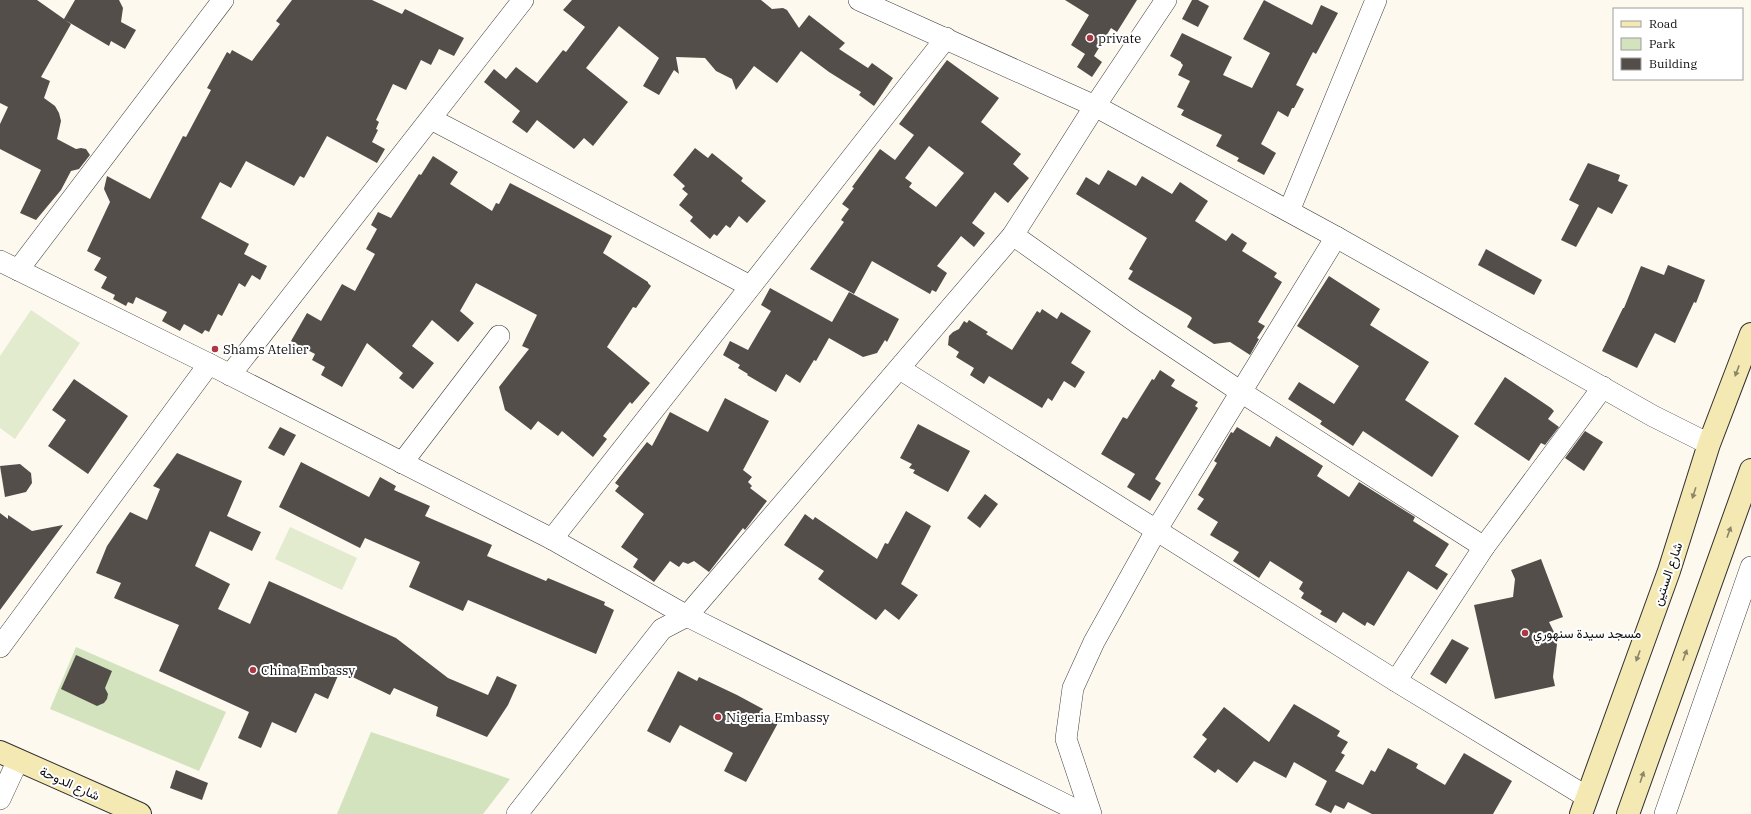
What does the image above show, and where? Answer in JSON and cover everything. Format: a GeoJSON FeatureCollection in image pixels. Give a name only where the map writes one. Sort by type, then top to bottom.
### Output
{"type":"FeatureCollection","features":[{"type":"Feature","properties":{"kind":"main road","name":"شارع الستين"},"geometry":{"type":"LineString","coordinates":[[1584,805],[1669,571],[1709,444],[1751,334]]}},
{"type":"Feature","properties":{"kind":"main road"},"geometry":{"type":"LineString","coordinates":[[1628,814],[1751,470]]}},
{"type":"Feature","properties":{"kind":"main road","name":"شارع الدوحة"},"geometry":{"type":"LineString","coordinates":[[9,756],[140,814]]}},
{"type":"Feature","properties":{"kind":"street"},"geometry":{"type":"LineString","coordinates":[[18,270],[223,0]]}},
{"type":"Feature","properties":{"kind":"street"},"geometry":{"type":"LineString","coordinates":[[230,375],[523,0]]}},
{"type":"Feature","properties":{"kind":"street"},"geometry":{"type":"LineString","coordinates":[[859,0],[1095,106],[1289,211],[1603,387],[1709,444]]}},
{"type":"Feature","properties":{"kind":"street"},"geometry":{"type":"LineString","coordinates":[[517,814],[662,629],[687,616],[900,369],[1013,235],[1095,106],[1166,0]]}},
{"type":"Feature","properties":{"kind":"street"},"geometry":{"type":"LineString","coordinates":[[1289,211],[1376,0]]}},
{"type":"Feature","properties":{"kind":"street"},"geometry":{"type":"LineString","coordinates":[[552,539],[946,38]]}},
{"type":"Feature","properties":{"kind":"street"},"geometry":{"type":"LineString","coordinates":[[431,119],[750,286]]}},
{"type":"Feature","properties":{"kind":"street"},"geometry":{"type":"LineString","coordinates":[[1013,235],[1136,322],[1241,392],[1484,547]]}},
{"type":"Feature","properties":{"kind":"street"},"geometry":{"type":"LineString","coordinates":[[1090,814],[1066,739],[1073,688],[1094,642],[1157,529],[1336,237]]}},
{"type":"Feature","properties":{"kind":"street"},"geometry":{"type":"LineString","coordinates":[[0,261],[209,364],[552,539],[687,616],[1084,814]]}},
{"type":"Feature","properties":{"kind":"street"},"geometry":{"type":"LineString","coordinates":[[402,463],[499,336]]}},
{"type":"Feature","properties":{"kind":"street"},"geometry":{"type":"LineString","coordinates":[[0,647],[209,364]]}},
{"type":"Feature","properties":{"kind":"street"},"geometry":{"type":"LineString","coordinates":[[900,369],[1157,529],[1396,681],[1584,805]]}},
{"type":"Feature","properties":{"kind":"street"},"geometry":{"type":"LineString","coordinates":[[1396,681],[1484,547],[1603,387]]}},
{"type":"Feature","properties":{"kind":"street"},"geometry":{"type":"LineString","coordinates":[[1665,814],[1751,567]]}},
{"type":"Feature","properties":{"kind":"street"},"geometry":{"type":"LineString","coordinates":[[0,799],[9,756]]}},
{"type":"Feature","properties":{"kind":"green space"},"geometry":{"type":"Polygon","coordinates":[[[31,310],[80,343],[15,439],[0,428],[0,356],[31,310]]]}},
{"type":"Feature","properties":{"kind":"green space"},"geometry":{"type":"Polygon","coordinates":[[[290,527],[357,558],[342,590],[275,559],[290,527]]]}},
{"type":"Feature","properties":{"kind":"green space"},"geometry":{"type":"Polygon","coordinates":[[[76,647],[226,712],[199,771],[50,709],[76,647]]]}},
{"type":"Feature","properties":{"kind":"green space"},"geometry":{"type":"Polygon","coordinates":[[[371,732],[510,779],[483,814],[337,814],[371,732]]]}},
{"type":"Feature","properties":{"kind":"building"},"geometry":{"type":"Polygon","coordinates":[[[0,0],[37,0],[64,19],[75,0],[119,0],[123,8],[121,22],[136,30],[125,49],[111,41],[109,46],[65,20],[71,24],[41,77],[50,81],[44,98],[55,106],[59,113],[61,121],[57,139],[76,149],[86,149],[90,155],[79,169],[71,171],[61,190],[36,220],[20,213],[41,170],[0,149],[0,124],[8,107],[0,103],[0,0]]]}},
{"type":"Feature","properties":{"kind":"building"},"geometry":{"type":"Polygon","coordinates":[[[292,0],[372,0],[402,14],[405,9],[464,38],[454,56],[439,49],[431,65],[421,60],[406,90],[393,84],[376,120],[379,122],[376,129],[378,130],[372,142],[385,149],[377,163],[327,136],[304,178],[300,176],[294,186],[246,161],[231,188],[220,182],[201,218],[249,244],[244,254],[267,266],[260,280],[252,275],[245,287],[239,283],[222,316],[218,314],[209,332],[205,330],[202,334],[184,324],[180,331],[162,321],[167,312],[136,297],[133,304],[128,302],[126,306],[113,299],[115,295],[101,288],[107,277],[94,270],[101,258],[87,251],[110,202],[104,189],[107,176],[150,199],[183,136],[186,137],[211,90],[207,88],[227,52],[230,54],[232,50],[252,61],[280,24],[276,21],[292,0]]]}},
{"type":"Feature","properties":{"kind":"building"},"geometry":{"type":"Polygon","coordinates":[[[572,0],[761,0],[772,9],[783,8],[787,10],[799,28],[809,15],[845,43],[839,49],[868,68],[872,63],[893,78],[874,106],[859,95],[861,92],[829,72],[801,51],[777,83],[754,66],[736,90],[732,79],[716,71],[705,58],[676,57],[679,74],[674,70],[659,95],[643,86],[659,58],[619,26],[586,68],[628,102],[593,146],[584,138],[574,149],[537,120],[527,133],[512,122],[520,111],[484,82],[494,69],[506,79],[516,67],[537,83],[563,50],[566,52],[585,27],[563,10],[572,0]]]}},
{"type":"Feature","properties":{"kind":"building","name":"private"},"geometry":{"type":"Polygon","coordinates":[[[1065,0],[1137,0],[1117,32],[1111,28],[1094,56],[1102,62],[1092,77],[1077,67],[1085,54],[1071,45],[1089,15],[1065,0]]]}},
{"type":"Feature","properties":{"kind":"building"},"geometry":{"type":"Polygon","coordinates":[[[1192,0],[1198,0],[1209,6],[1198,27],[1182,19],[1192,0]]]}},
{"type":"Feature","properties":{"kind":"building"},"geometry":{"type":"Polygon","coordinates":[[[1264,0],[1312,25],[1321,5],[1338,13],[1316,54],[1313,52],[1296,85],[1304,89],[1294,108],[1292,108],[1288,117],[1278,111],[1261,144],[1276,153],[1264,175],[1237,161],[1239,158],[1216,146],[1222,135],[1181,115],[1184,110],[1177,107],[1190,81],[1178,75],[1183,65],[1181,62],[1170,56],[1182,33],[1232,57],[1223,75],[1252,88],[1270,53],[1243,39],[1264,0]]]}},
{"type":"Feature","properties":{"kind":"building"},"geometry":{"type":"Polygon","coordinates":[[[947,60],[999,98],[981,122],[1021,154],[1013,164],[1029,178],[1008,203],[995,192],[972,223],[985,233],[974,247],[961,236],[937,266],[947,273],[936,292],[932,290],[930,294],[872,261],[854,294],[810,269],[844,222],[841,220],[849,209],[842,204],[854,188],[852,187],[880,149],[895,160],[914,135],[899,124],[947,60]],[[929,146],[905,178],[912,183],[909,187],[936,207],[964,173],[929,146]]]}},
{"type":"Feature","properties":{"kind":"building"},"geometry":{"type":"Polygon","coordinates":[[[695,148],[708,158],[712,153],[743,178],[741,181],[766,201],[747,223],[739,216],[730,228],[726,225],[717,236],[714,234],[710,239],[690,221],[693,217],[679,205],[688,194],[682,189],[685,186],[673,175],[695,148]]]}},
{"type":"Feature","properties":{"kind":"building"},"geometry":{"type":"Polygon","coordinates":[[[433,156],[458,172],[450,184],[492,211],[496,203],[499,204],[510,183],[612,236],[603,253],[648,282],[651,286],[636,308],[633,307],[607,347],[650,383],[632,404],[630,402],[603,436],[607,439],[593,457],[562,431],[558,436],[538,421],[531,430],[505,410],[499,387],[529,349],[522,346],[537,315],[476,283],[460,311],[474,323],[458,342],[432,320],[412,346],[434,363],[413,389],[399,378],[403,373],[367,343],[342,387],[321,375],[325,367],[312,360],[315,354],[291,341],[307,313],[321,321],[342,284],[355,291],[375,254],[366,249],[377,229],[371,225],[378,212],[391,218],[419,174],[421,175],[433,156]]]}},
{"type":"Feature","properties":{"kind":"building"},"geometry":{"type":"Polygon","coordinates":[[[1588,163],[1620,175],[1618,181],[1628,185],[1612,214],[1598,207],[1576,247],[1561,240],[1579,205],[1569,200],[1588,163]]]}},
{"type":"Feature","properties":{"kind":"building"},"geometry":{"type":"Polygon","coordinates":[[[1108,170],[1136,186],[1142,176],[1172,194],[1180,182],[1208,201],[1195,221],[1226,241],[1232,233],[1247,243],[1242,251],[1277,273],[1274,277],[1282,282],[1258,322],[1265,326],[1257,338],[1259,339],[1250,355],[1230,342],[1214,344],[1187,327],[1192,318],[1190,316],[1128,279],[1133,271],[1129,269],[1147,238],[1076,194],[1086,177],[1099,185],[1108,170]]]}},
{"type":"Feature","properties":{"kind":"building"},"geometry":{"type":"Polygon","coordinates":[[[1486,249],[1542,280],[1534,295],[1478,265],[1486,249]]]}},
{"type":"Feature","properties":{"kind":"building"},"geometry":{"type":"Polygon","coordinates":[[[1668,265],[1705,280],[1696,303],[1694,302],[1675,343],[1655,333],[1637,368],[1602,351],[1624,308],[1641,266],[1664,275],[1668,265]]]}},
{"type":"Feature","properties":{"kind":"building"},"geometry":{"type":"Polygon","coordinates":[[[1329,276],[1380,309],[1370,325],[1429,362],[1405,400],[1459,436],[1432,477],[1363,431],[1353,446],[1320,424],[1322,421],[1288,399],[1299,382],[1334,404],[1359,366],[1297,326],[1329,276]]]}},
{"type":"Feature","properties":{"kind":"building"},"geometry":{"type":"Polygon","coordinates":[[[770,288],[832,322],[849,292],[899,319],[887,342],[885,340],[877,353],[863,357],[829,338],[816,361],[814,360],[800,383],[786,374],[776,392],[747,375],[748,374],[738,368],[740,365],[723,355],[730,341],[748,350],[771,311],[761,305],[770,288]]]}},
{"type":"Feature","properties":{"kind":"building"},"geometry":{"type":"Polygon","coordinates":[[[1042,309],[1057,319],[1061,312],[1091,331],[1071,363],[1085,372],[1075,388],[1064,381],[1052,401],[1048,398],[1042,408],[989,376],[984,384],[970,375],[974,368],[956,357],[959,352],[948,345],[949,336],[959,329],[964,321],[967,323],[969,320],[988,332],[986,334],[1012,350],[1037,311],[1040,313],[1042,309]]]}},
{"type":"Feature","properties":{"kind":"building"},"geometry":{"type":"Polygon","coordinates":[[[1160,370],[1175,380],[1171,386],[1198,402],[1195,406],[1198,408],[1155,479],[1161,483],[1150,501],[1127,487],[1135,474],[1101,454],[1123,417],[1127,419],[1152,379],[1154,380],[1160,370]]]}},
{"type":"Feature","properties":{"kind":"building"},"geometry":{"type":"Polygon","coordinates":[[[1505,377],[1551,408],[1554,411],[1548,419],[1559,427],[1545,445],[1541,443],[1529,461],[1474,424],[1505,377]]]}},
{"type":"Feature","properties":{"kind":"building"},"geometry":{"type":"Polygon","coordinates":[[[74,379],[128,416],[88,474],[48,446],[66,420],[52,410],[74,379]]]}},
{"type":"Feature","properties":{"kind":"building"},"geometry":{"type":"Polygon","coordinates":[[[725,398],[769,421],[743,470],[752,477],[748,482],[752,486],[750,488],[767,501],[745,530],[743,528],[709,572],[694,561],[688,564],[683,562],[679,567],[670,561],[654,582],[633,567],[638,559],[621,547],[644,514],[615,491],[619,486],[615,483],[647,442],[652,446],[670,412],[708,432],[725,398]]]}},
{"type":"Feature","properties":{"kind":"building"},"geometry":{"type":"Polygon","coordinates":[[[918,424],[970,451],[948,492],[913,473],[915,470],[909,468],[912,464],[900,458],[918,424]]]}},
{"type":"Feature","properties":{"kind":"building"},"geometry":{"type":"Polygon","coordinates":[[[280,427],[296,435],[284,456],[268,448],[280,427]]]}},
{"type":"Feature","properties":{"kind":"building"},"geometry":{"type":"Polygon","coordinates":[[[1237,427],[1270,447],[1276,436],[1323,466],[1317,476],[1349,497],[1359,482],[1415,517],[1413,521],[1449,544],[1435,566],[1448,574],[1437,590],[1408,571],[1374,626],[1367,622],[1365,626],[1343,612],[1336,623],[1320,614],[1322,611],[1301,598],[1304,593],[1299,589],[1303,582],[1270,561],[1259,578],[1233,561],[1239,552],[1210,535],[1218,522],[1197,509],[1204,499],[1198,495],[1217,463],[1214,461],[1231,432],[1233,433],[1237,427]]]}},
{"type":"Feature","properties":{"kind":"building"},"geometry":{"type":"Polygon","coordinates":[[[1585,431],[1603,442],[1584,471],[1565,458],[1585,431]]]}},
{"type":"Feature","properties":{"kind":"building"},"geometry":{"type":"Polygon","coordinates":[[[177,453],[242,481],[227,516],[261,532],[252,551],[210,531],[195,566],[230,584],[218,609],[250,624],[269,581],[396,638],[448,678],[488,695],[497,676],[517,685],[508,705],[487,737],[436,716],[438,707],[394,688],[390,695],[340,671],[328,699],[315,693],[296,733],[272,722],[261,748],[238,738],[249,712],[159,671],[179,625],[114,598],[121,583],[96,573],[107,546],[130,512],[147,520],[160,489],[153,486],[177,453]]]}},
{"type":"Feature","properties":{"kind":"building"},"geometry":{"type":"Polygon","coordinates":[[[301,462],[369,497],[380,477],[396,486],[394,490],[430,506],[425,516],[492,545],[487,556],[546,581],[548,578],[605,602],[604,605],[614,610],[596,654],[468,600],[463,611],[409,587],[420,562],[365,538],[360,548],[279,507],[301,462]]]}},
{"type":"Feature","properties":{"kind":"building"},"geometry":{"type":"Polygon","coordinates":[[[20,464],[31,473],[32,483],[26,492],[5,497],[0,466],[20,464]]]}},
{"type":"Feature","properties":{"kind":"building"},"geometry":{"type":"Polygon","coordinates":[[[985,494],[998,504],[980,528],[967,518],[985,494]]]}},
{"type":"Feature","properties":{"kind":"building"},"geometry":{"type":"Polygon","coordinates":[[[906,511],[931,526],[901,584],[918,595],[899,620],[885,609],[876,620],[818,579],[824,571],[784,545],[805,514],[813,520],[815,517],[877,559],[885,543],[888,544],[906,511]]]}},
{"type":"Feature","properties":{"kind":"building"},"geometry":{"type":"Polygon","coordinates":[[[0,513],[8,519],[8,515],[32,531],[63,525],[0,610],[0,513]]]}},
{"type":"Feature","properties":{"kind":"building"},"geometry":{"type":"Polygon","coordinates":[[[1541,559],[1563,617],[1549,622],[1556,636],[1555,640],[1557,644],[1553,677],[1555,686],[1495,699],[1474,605],[1513,597],[1515,579],[1511,570],[1541,559]]]}},
{"type":"Feature","properties":{"kind":"building"},"geometry":{"type":"Polygon","coordinates":[[[1452,639],[1469,648],[1446,684],[1430,674],[1452,639]]]}},
{"type":"Feature","properties":{"kind":"building"},"geometry":{"type":"Polygon","coordinates":[[[76,655],[112,671],[105,688],[108,694],[104,703],[97,706],[61,689],[76,655]]]}},
{"type":"Feature","properties":{"kind":"building","name":"Nigeria Embassy"},"geometry":{"type":"Polygon","coordinates":[[[678,671],[697,681],[699,677],[737,695],[763,709],[760,714],[778,723],[746,782],[724,771],[733,753],[680,725],[670,743],[647,731],[678,671]]]}},
{"type":"Feature","properties":{"kind":"building"},"geometry":{"type":"Polygon","coordinates":[[[1294,704],[1340,731],[1337,736],[1348,742],[1341,753],[1345,755],[1335,771],[1363,785],[1371,770],[1375,772],[1388,748],[1418,764],[1416,768],[1445,785],[1464,753],[1512,781],[1493,814],[1372,814],[1348,802],[1344,809],[1335,805],[1331,813],[1315,805],[1327,781],[1294,762],[1286,778],[1254,761],[1237,783],[1218,769],[1215,773],[1193,757],[1207,739],[1202,735],[1224,707],[1269,742],[1294,704]]]}},
{"type":"Feature","properties":{"kind":"building"},"geometry":{"type":"Polygon","coordinates":[[[176,770],[208,783],[202,800],[170,788],[176,770]]]}},
{"type":"Feature","properties":{"kind":"place","name":"private"},"geometry":{"type":"Point","coordinates":[1090,38]}},
{"type":"Feature","properties":{"kind":"place","name":"Shams Atelier"},"geometry":{"type":"Point","coordinates":[215,349]}},
{"type":"Feature","properties":{"kind":"place","name":"مسجد سيدة سنهوري"},"geometry":{"type":"Point","coordinates":[1525,633]}},
{"type":"Feature","properties":{"kind":"place","name":"China Embassy"},"geometry":{"type":"Point","coordinates":[253,670]}},
{"type":"Feature","properties":{"kind":"place","name":"Nigeria Embassy"},"geometry":{"type":"Point","coordinates":[718,717]}}]}
